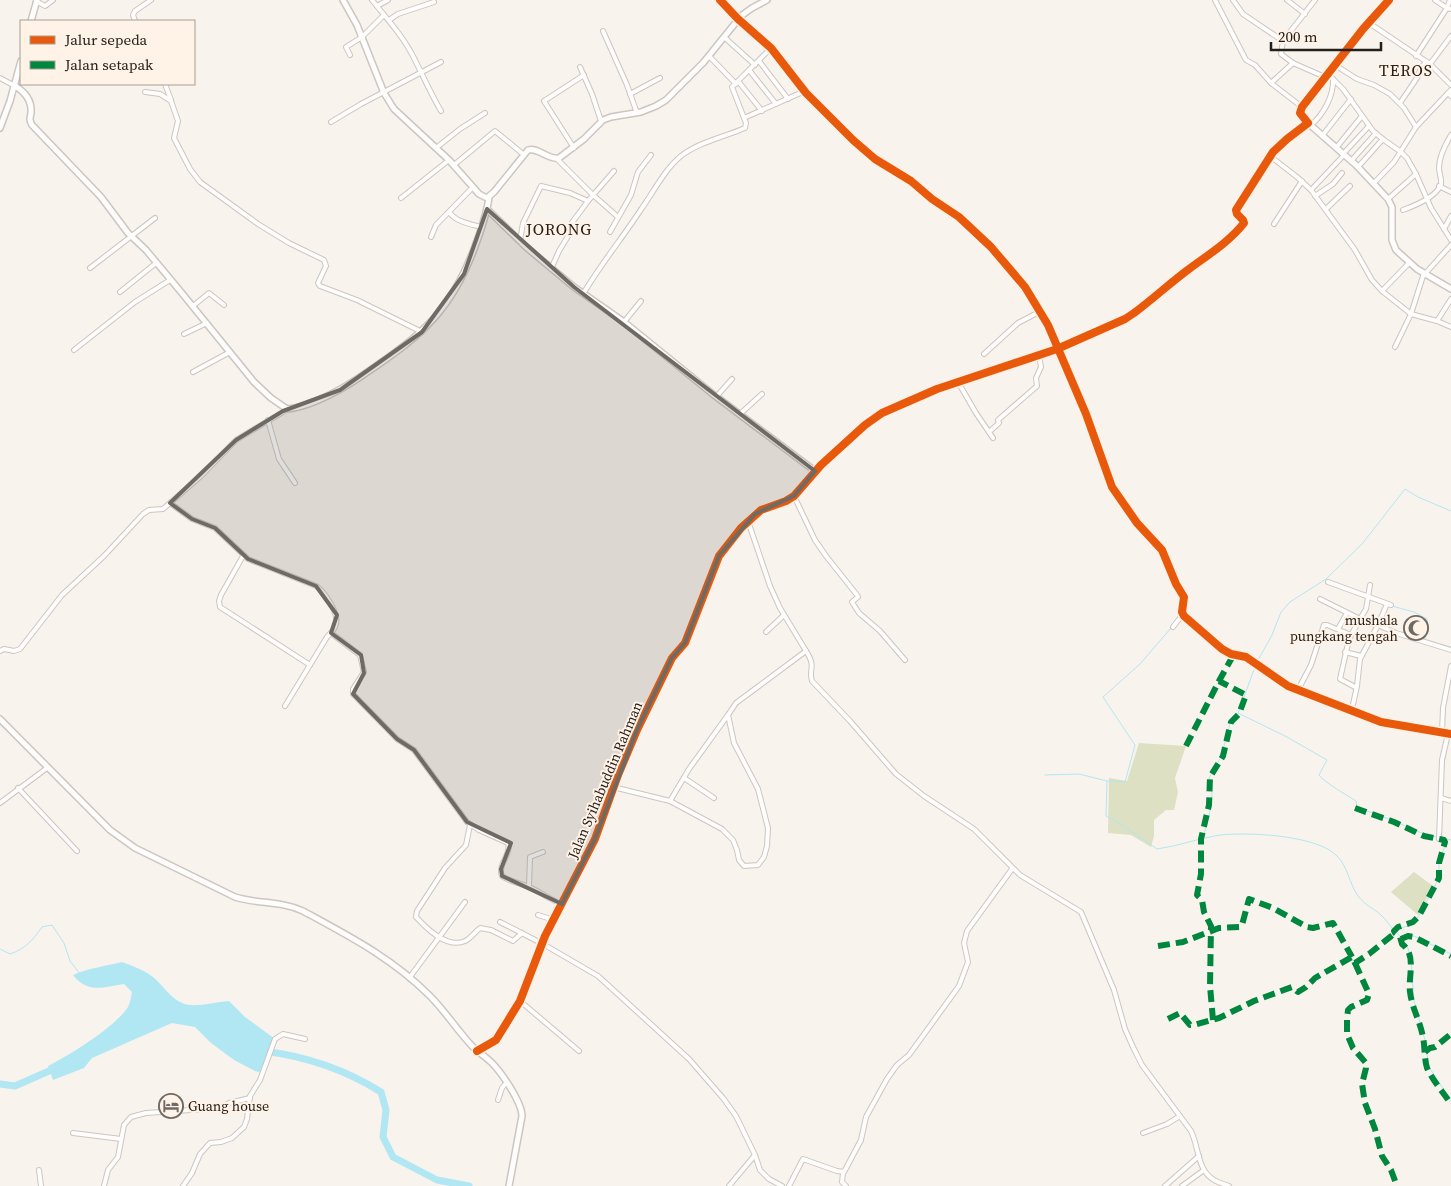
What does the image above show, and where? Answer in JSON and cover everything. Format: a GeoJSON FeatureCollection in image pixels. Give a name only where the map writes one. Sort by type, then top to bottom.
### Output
{"type":"FeatureCollection","features":[{"type":"Feature","properties":{"kind":"street"},"geometry":{"type":"LineString","coordinates":[[31,20],[36,2],[45,6],[53,0]]}},
{"type":"Feature","properties":{"kind":"street"},"geometry":{"type":"LineString","coordinates":[[135,20],[133,15],[135,12],[151,0]]}},
{"type":"Feature","properties":{"kind":"street"},"geometry":{"type":"LineString","coordinates":[[343,0],[362,37],[384,92],[397,113],[449,160],[472,188],[483,197],[489,197]]}},
{"type":"Feature","properties":{"kind":"street"},"geometry":{"type":"LineString","coordinates":[[372,0],[389,20],[410,51],[441,111]]}},
{"type":"Feature","properties":{"kind":"street"},"geometry":{"type":"LineString","coordinates":[[377,6],[388,0]]}},
{"type":"Feature","properties":{"kind":"street"},"geometry":{"type":"LineString","coordinates":[[720,0],[738,20],[771,48],[805,91],[849,136],[876,159],[911,180],[932,199],[956,215],[979,235],[1007,264],[1025,287],[1048,325],[1086,414],[1112,487],[1137,523],[1162,550],[1176,584],[1184,596],[1183,614],[1174,627]]}},
{"type":"Feature","properties":{"kind":"street"},"geometry":{"type":"LineString","coordinates":[[556,159],[574,148],[601,121],[656,106],[666,100],[709,56],[738,20],[752,8],[767,0]]}},
{"type":"Feature","properties":{"kind":"street"},"geometry":{"type":"LineString","coordinates":[[1215,0],[1246,60],[1255,65],[1271,83],[1302,107]]}},
{"type":"Feature","properties":{"kind":"street"},"geometry":{"type":"LineString","coordinates":[[1233,0],[1243,14],[1283,41]]}},
{"type":"Feature","properties":{"kind":"street"},"geometry":{"type":"LineString","coordinates":[[1287,0],[1305,14]]}},
{"type":"Feature","properties":{"kind":"street"},"geometry":{"type":"LineString","coordinates":[[1315,0],[1283,41],[1281,54],[1293,63],[1333,79],[1351,99],[1369,126],[1401,152],[1416,174],[1427,199],[1451,240]]}},
{"type":"Feature","properties":{"kind":"street"},"geometry":{"type":"LineString","coordinates":[[1389,0],[1368,23],[1302,107],[1300,113],[1309,124],[1352,161],[1388,199],[1392,207],[1391,230],[1393,244],[1410,263],[1424,274],[1451,289]]}},
{"type":"Feature","properties":{"kind":"street"},"geometry":{"type":"LineString","coordinates":[[1435,0],[1449,8]]}},
{"type":"Feature","properties":{"kind":"street"},"geometry":{"type":"LineString","coordinates":[[1416,56],[1449,8],[1450,0]]}},
{"type":"Feature","properties":{"kind":"street"},"geometry":{"type":"LineString","coordinates":[[389,20],[398,14],[434,2]]}},
{"type":"Feature","properties":{"kind":"street"},"geometry":{"type":"LineString","coordinates":[[350,55],[346,47],[362,37],[384,15]]}},
{"type":"Feature","properties":{"kind":"street"},"geometry":{"type":"LineString","coordinates":[[1368,23],[1428,63],[1451,85]]}},
{"type":"Feature","properties":{"kind":"street"},"geometry":{"type":"LineString","coordinates":[[603,31],[637,112]]}},
{"type":"Feature","properties":{"kind":"street"},"geometry":{"type":"LineString","coordinates":[[1400,103],[1417,78],[1421,68],[1428,63],[1451,36]]}},
{"type":"Feature","properties":{"kind":"street"},"geometry":{"type":"LineString","coordinates":[[724,37],[754,65]]}},
{"type":"Feature","properties":{"kind":"street"},"geometry":{"type":"LineString","coordinates":[[583,294],[660,181],[679,158],[696,148],[744,128],[746,123],[732,89],[771,48]]}},
{"type":"Feature","properties":{"kind":"street"},"geometry":{"type":"LineString","coordinates":[[709,56],[737,82],[762,111]]}},
{"type":"Feature","properties":{"kind":"street"},"geometry":{"type":"LineString","coordinates":[[759,61],[788,99]]}},
{"type":"Feature","properties":{"kind":"street"},"geometry":{"type":"LineString","coordinates":[[332,122],[420,71],[441,62]]}},
{"type":"Feature","properties":{"kind":"street"},"geometry":{"type":"LineString","coordinates":[[1271,83],[1293,63]]}},
{"type":"Feature","properties":{"kind":"street"},"geometry":{"type":"LineString","coordinates":[[0,128],[15,86],[20,65]]}},
{"type":"Feature","properties":{"kind":"street"},"geometry":{"type":"LineString","coordinates":[[1335,65],[1357,79],[1383,90],[1400,103],[1416,127]]}},
{"type":"Feature","properties":{"kind":"street"},"geometry":{"type":"LineString","coordinates":[[580,67],[601,121]]}},
{"type":"Feature","properties":{"kind":"street"},"geometry":{"type":"LineString","coordinates":[[750,70],[776,104]]}},
{"type":"Feature","properties":{"kind":"street"},"geometry":{"type":"LineString","coordinates":[[574,148],[544,101],[584,75]]}},
{"type":"Feature","properties":{"kind":"street"},"geometry":{"type":"LineString","coordinates":[[0,78],[24,93],[29,99],[31,107],[30,122],[95,190],[131,236],[193,306],[261,390],[288,409]]}},
{"type":"Feature","properties":{"kind":"street"},"geometry":{"type":"LineString","coordinates":[[630,94],[660,78]]}},
{"type":"Feature","properties":{"kind":"street"},"geometry":{"type":"LineString","coordinates":[[1309,124],[1318,118],[1325,107],[1332,90],[1333,79]]}},
{"type":"Feature","properties":{"kind":"street"},"geometry":{"type":"LineString","coordinates":[[165,85],[178,120],[174,138],[190,169],[200,182],[258,224],[324,260],[326,266],[318,283],[320,286],[377,309],[422,332]]}},
{"type":"Feature","properties":{"kind":"street"},"geometry":{"type":"LineString","coordinates":[[744,118],[805,91]]}},
{"type":"Feature","properties":{"kind":"street"},"geometry":{"type":"LineString","coordinates":[[145,92],[160,94],[171,101]]}},
{"type":"Feature","properties":{"kind":"street"},"geometry":{"type":"LineString","coordinates":[[1374,183],[1401,152],[1416,127],[1450,93]]}},
{"type":"Feature","properties":{"kind":"street"},"geometry":{"type":"LineString","coordinates":[[1322,136],[1351,99]]}},
{"type":"Feature","properties":{"kind":"street"},"geometry":{"type":"LineString","coordinates":[[436,148],[485,113]]}},
{"type":"Feature","properties":{"kind":"street"},"geometry":{"type":"LineString","coordinates":[[1336,148],[1362,116]]}},
{"type":"Feature","properties":{"kind":"street","name":"Jalan Syihabuddin Rahman"},"geometry":{"type":"LineString","coordinates":[[478,1051],[496,1040],[520,1001],[554,920],[595,839],[634,737],[672,658],[685,643],[720,556],[730,540],[761,510],[794,496],[815,471],[876,417],[895,406],[958,382],[1039,355],[1134,314],[1189,269],[1226,242],[1244,223],[1236,214],[1236,210],[1270,156],[1287,139],[1309,124]]}},
{"type":"Feature","properties":{"kind":"street"},"geometry":{"type":"LineString","coordinates":[[1311,190],[1369,126]]}},
{"type":"Feature","properties":{"kind":"street"},"geometry":{"type":"LineString","coordinates":[[454,165],[495,131],[523,154]]}},
{"type":"Feature","properties":{"kind":"street"},"geometry":{"type":"LineString","coordinates":[[1352,161],[1376,133]]}},
{"type":"Feature","properties":{"kind":"street"},"geometry":{"type":"LineString","coordinates":[[1403,210],[1416,206],[1427,199],[1439,186],[1441,182],[1439,171],[1441,157],[1451,135]]}},
{"type":"Feature","properties":{"kind":"street"},"geometry":{"type":"LineString","coordinates":[[1358,167],[1383,139]]}},
{"type":"Feature","properties":{"kind":"street"},"geometry":{"type":"LineString","coordinates":[[0,652],[4,649],[18,650],[62,595],[104,556],[143,514],[148,510],[161,510],[170,503],[236,440],[288,409],[340,390],[397,353],[422,332],[442,310],[464,274],[487,209],[489,197],[528,150],[532,149],[556,159],[593,196],[618,217]]}},
{"type":"Feature","properties":{"kind":"street"},"geometry":{"type":"LineString","coordinates":[[610,232],[631,195],[638,172],[651,156]]}},
{"type":"Feature","properties":{"kind":"street"},"geometry":{"type":"LineString","coordinates":[[1270,156],[1311,190],[1355,250],[1372,280],[1382,291],[1411,314],[1451,327]]}},
{"type":"Feature","properties":{"kind":"street"},"geometry":{"type":"LineString","coordinates":[[401,198],[449,160]]}},
{"type":"Feature","properties":{"kind":"street"},"geometry":{"type":"LineString","coordinates":[[551,269],[559,251],[570,234],[568,228],[614,171]]}},
{"type":"Feature","properties":{"kind":"street"},"geometry":{"type":"LineString","coordinates":[[1315,196],[1333,184],[1342,173]]}},
{"type":"Feature","properties":{"kind":"street"},"geometry":{"type":"LineString","coordinates":[[1388,199],[1416,174]]}},
{"type":"Feature","properties":{"kind":"street"},"geometry":{"type":"LineString","coordinates":[[1274,224],[1302,182]]}},
{"type":"Feature","properties":{"kind":"street"},"geometry":{"type":"LineString","coordinates":[[520,241],[523,223],[542,186],[570,193],[588,201]]}},
{"type":"Feature","properties":{"kind":"street"},"geometry":{"type":"LineString","coordinates":[[1326,209],[1350,186]]}},
{"type":"Feature","properties":{"kind":"street"},"geometry":{"type":"LineString","coordinates":[[1439,186],[1451,192]]}},
{"type":"Feature","properties":{"kind":"street"},"geometry":{"type":"LineString","coordinates":[[431,237],[436,225],[472,188]]}},
{"type":"Feature","properties":{"kind":"street"},"geometry":{"type":"LineString","coordinates":[[487,209],[551,269],[624,322],[716,397],[815,471]]}},
{"type":"Feature","properties":{"kind":"street"},"geometry":{"type":"LineString","coordinates":[[449,212],[461,221],[481,227]]}},
{"type":"Feature","properties":{"kind":"street"},"geometry":{"type":"LineString","coordinates":[[1444,229],[1451,216]]}},
{"type":"Feature","properties":{"kind":"street"},"geometry":{"type":"LineString","coordinates":[[90,268],[155,218]]}},
{"type":"Feature","properties":{"kind":"street"},"geometry":{"type":"LineString","coordinates":[[1395,347],[1411,314],[1424,274],[1451,245]]}},
{"type":"Feature","properties":{"kind":"street"},"geometry":{"type":"LineString","coordinates":[[120,292],[156,263]]}},
{"type":"Feature","properties":{"kind":"street"},"geometry":{"type":"LineString","coordinates":[[1382,291],[1410,263]]}},
{"type":"Feature","properties":{"kind":"street"},"geometry":{"type":"LineString","coordinates":[[74,350],[135,302],[170,280]]}},
{"type":"Feature","properties":{"kind":"street"},"geometry":{"type":"LineString","coordinates":[[193,306],[209,293],[224,305]]}},
{"type":"Feature","properties":{"kind":"street"},"geometry":{"type":"LineString","coordinates":[[1437,321],[1451,299]]}},
{"type":"Feature","properties":{"kind":"street"},"geometry":{"type":"LineString","coordinates":[[624,322],[641,301]]}},
{"type":"Feature","properties":{"kind":"street"},"geometry":{"type":"LineString","coordinates":[[984,354],[1016,324],[1041,311]]}},
{"type":"Feature","properties":{"kind":"street"},"geometry":{"type":"LineString","coordinates":[[184,334],[207,323]]}},
{"type":"Feature","properties":{"kind":"street"},"geometry":{"type":"LineString","coordinates":[[193,372],[230,352]]}},
{"type":"Feature","properties":{"kind":"street"},"geometry":{"type":"LineString","coordinates":[[989,432],[999,423],[998,420],[1037,386],[1036,377],[1041,367],[1039,355]]}},
{"type":"Feature","properties":{"kind":"street"},"geometry":{"type":"LineString","coordinates":[[716,397],[732,379]]}},
{"type":"Feature","properties":{"kind":"street"},"geometry":{"type":"LineString","coordinates":[[958,382],[993,438]]}},
{"type":"Feature","properties":{"kind":"street"},"geometry":{"type":"LineString","coordinates":[[740,414],[762,394]]}},
{"type":"Feature","properties":{"kind":"street"},"geometry":{"type":"LineString","coordinates":[[268,420],[279,459],[295,483]]}},
{"type":"Feature","properties":{"kind":"street"},"geometry":{"type":"LineString","coordinates":[[794,496],[815,540],[858,595],[852,602],[856,609],[880,631],[905,660]]}},
{"type":"Feature","properties":{"kind":"street"},"geometry":{"type":"LineString","coordinates":[[170,503],[192,519],[215,528],[243,556],[255,563],[320,588],[337,616],[336,625],[285,706]]}},
{"type":"Feature","properties":{"kind":"street"},"geometry":{"type":"LineString","coordinates":[[748,521],[765,573],[784,615],[813,665],[810,677],[812,681],[850,721],[892,770],[924,796],[974,829],[1012,869],[1081,912],[1114,990],[1132,1047],[1194,1137],[1198,1156],[1204,1170],[1214,1180],[1226,1185]]}},
{"type":"Feature","properties":{"kind":"street"},"geometry":{"type":"LineString","coordinates":[[243,556],[221,595],[220,607],[310,665]]}},
{"type":"Feature","properties":{"kind":"street"},"geometry":{"type":"LineString","coordinates":[[1328,582],[1368,595],[1389,605],[1361,656],[1358,686],[1352,709]]}},
{"type":"Feature","properties":{"kind":"street"},"geometry":{"type":"LineString","coordinates":[[1355,687],[1340,680],[1345,652],[1351,635],[1366,610],[1370,585]]}},
{"type":"Feature","properties":{"kind":"street"},"geometry":{"type":"LineString","coordinates":[[1320,599],[1360,619],[1396,633],[1451,650]]}},
{"type":"Feature","properties":{"kind":"street"},"geometry":{"type":"LineString","coordinates":[[1338,629],[1347,613]]}},
{"type":"Feature","properties":{"kind":"street"},"geometry":{"type":"LineString","coordinates":[[1183,614],[1222,649],[1231,654],[1246,657],[1288,686],[1381,722],[1448,734]]}},
{"type":"Feature","properties":{"kind":"street"},"geometry":{"type":"LineString","coordinates":[[766,632],[784,615]]}},
{"type":"Feature","properties":{"kind":"street"},"geometry":{"type":"LineString","coordinates":[[1299,688],[1311,665],[1323,627],[1326,625],[1351,635]]}},
{"type":"Feature","properties":{"kind":"street"},"geometry":{"type":"LineString","coordinates":[[331,633],[361,656],[364,672],[353,689],[353,694],[397,739],[414,750],[458,812],[470,825],[508,843],[509,848],[501,874],[508,880],[529,887],[549,899],[562,904]]}},
{"type":"Feature","properties":{"kind":"street"},"geometry":{"type":"LineString","coordinates":[[670,802],[684,778],[736,703],[806,651]]}},
{"type":"Feature","properties":{"kind":"street"},"geometry":{"type":"LineString","coordinates":[[1345,652],[1361,656]]}},
{"type":"Feature","properties":{"kind":"street"},"geometry":{"type":"LineString","coordinates":[[1439,838],[1442,760],[1448,734],[1444,701],[1451,666]]}},
{"type":"Feature","properties":{"kind":"street"},"geometry":{"type":"LineString","coordinates":[[614,787],[670,802],[726,832],[735,845],[739,860],[744,866],[754,866],[761,862],[767,846],[768,828],[758,790],[734,743],[728,714]]}},
{"type":"Feature","properties":{"kind":"street"},"geometry":{"type":"LineString","coordinates":[[0,719],[110,830],[135,848],[235,896],[253,901],[293,906],[369,946],[410,977],[439,1005],[478,1051],[492,1062],[520,1107],[522,1113],[509,1186]]}},
{"type":"Feature","properties":{"kind":"street"},"geometry":{"type":"LineString","coordinates":[[0,803],[47,768]]}},
{"type":"Feature","properties":{"kind":"street"},"geometry":{"type":"LineString","coordinates":[[684,778],[714,798]]}},
{"type":"Feature","properties":{"kind":"street"},"geometry":{"type":"LineString","coordinates":[[18,788],[77,851]]}},
{"type":"Feature","properties":{"kind":"street"},"geometry":{"type":"LineString","coordinates":[[1442,798],[1451,802]]}},
{"type":"Feature","properties":{"kind":"street"},"geometry":{"type":"LineString","coordinates":[[470,825],[466,844],[445,868],[416,914],[431,932],[452,942],[460,943],[466,940],[479,928],[513,942],[522,933]]}},
{"type":"Feature","properties":{"kind":"street"},"geometry":{"type":"LineString","coordinates":[[529,887],[530,857],[543,852]]}},
{"type":"Feature","properties":{"kind":"street"},"geometry":{"type":"LineString","coordinates":[[846,1186],[842,1182],[843,1173],[860,1140],[866,1119],[897,1065],[909,1055],[959,986],[968,962],[964,943],[966,931],[1012,869]]}},
{"type":"Feature","properties":{"kind":"street"},"geometry":{"type":"LineString","coordinates":[[410,977],[465,902]]}},
{"type":"Feature","properties":{"kind":"street"},"geometry":{"type":"LineString","coordinates":[[538,914],[554,920]]}},
{"type":"Feature","properties":{"kind":"street"},"geometry":{"type":"LineString","coordinates":[[500,922],[543,944],[603,980],[695,1064],[732,1111],[755,1156],[759,1169],[772,1182],[782,1186]]}},
{"type":"Feature","properties":{"kind":"street"},"geometry":{"type":"LineString","coordinates":[[520,1001],[579,1051]]}},
{"type":"Feature","properties":{"kind":"street"},"geometry":{"type":"LineString","coordinates":[[183,1186],[192,1173],[197,1157],[210,1143],[232,1138],[244,1127],[250,1098],[258,1084],[275,1039],[284,1034],[305,1039]]}},
{"type":"Feature","properties":{"kind":"street"},"geometry":{"type":"LineString","coordinates":[[498,1100],[506,1082]]}},
{"type":"Feature","properties":{"kind":"street"},"geometry":{"type":"LineString","coordinates":[[104,1186],[108,1170],[118,1157],[127,1121],[140,1113],[220,1108],[229,1102],[250,1098]]}},
{"type":"Feature","properties":{"kind":"street"},"geometry":{"type":"LineString","coordinates":[[1143,1133],[1167,1124],[1180,1116]]}},
{"type":"Feature","properties":{"kind":"street"},"geometry":{"type":"LineString","coordinates":[[73,1133],[121,1139]]}},
{"type":"Feature","properties":{"kind":"street"},"geometry":{"type":"LineString","coordinates":[[729,1186],[755,1156]]}},
{"type":"Feature","properties":{"kind":"street"},"geometry":{"type":"LineString","coordinates":[[1165,1186],[1198,1156]]}},
{"type":"Feature","properties":{"kind":"street"},"geometry":{"type":"LineString","coordinates":[[788,1186],[803,1159],[843,1173]]}},
{"type":"Feature","properties":{"kind":"street"},"geometry":{"type":"LineString","coordinates":[[39,1170],[41,1186]]}},
{"type":"Feature","properties":{"kind":"street"},"geometry":{"type":"LineString","coordinates":[[1182,1186],[1204,1170]]}},
{"type":"Feature","properties":{"kind":"highlighted area"},"geometry":{"type":"Polygon","coordinates":[[[487,209],[574,287],[815,471],[794,496],[755,514],[719,556],[685,643],[672,658],[637,730],[595,839],[562,904],[502,876],[501,869],[511,843],[467,822],[414,750],[397,739],[353,694],[364,673],[361,655],[331,633],[337,615],[316,586],[248,559],[215,528],[192,519],[170,503],[236,440],[283,411],[340,390],[422,332],[464,274],[487,209]]]}},
{"type":"Feature","properties":{"kind":"green space"},"geometry":{"type":"Polygon","coordinates":[[[1139,743],[1186,746],[1175,778],[1178,792],[1174,810],[1166,810],[1154,820],[1154,836],[1151,847],[1131,835],[1108,833],[1109,778],[1127,781],[1139,743]]]}},
{"type":"Feature","properties":{"kind":"green space"},"geometry":{"type":"Polygon","coordinates":[[[1414,872],[1433,886],[1418,915],[1391,892],[1414,872]]]}},
{"type":"Feature","properties":{"kind":"water"},"geometry":{"type":"Polygon","coordinates":[[[122,962],[150,975],[174,998],[184,1004],[199,1005],[229,1001],[245,1017],[275,1039],[262,1073],[234,1060],[211,1043],[195,1027],[172,1023],[92,1058],[84,1068],[53,1080],[48,1066],[80,1048],[103,1032],[128,1007],[132,992],[124,984],[96,988],[90,987],[84,985],[73,975],[122,962]]]}},
{"type":"Feature","properties":{"kind":"waterway"},"geometry":{"type":"LineString","coordinates":[[1257,662],[1272,635],[1281,612],[1290,602],[1326,579],[1362,544],[1405,489],[1418,497],[1451,511]]}},
{"type":"Feature","properties":{"kind":"waterway"},"geometry":{"type":"LineString","coordinates":[[1392,606],[1414,612],[1427,619],[1428,626],[1424,641]]}},
{"type":"Feature","properties":{"kind":"waterway"},"geometry":{"type":"LineString","coordinates":[[1107,781],[1125,782],[1135,745],[1103,697],[1140,664],[1171,628]]}},
{"type":"Feature","properties":{"kind":"waterway"},"geometry":{"type":"LineString","coordinates":[[1255,667],[1238,713],[1287,737],[1327,760],[1319,775],[1356,801],[1357,807],[1426,835],[1436,837]]}},
{"type":"Feature","properties":{"kind":"waterway"},"geometry":{"type":"LineString","coordinates":[[1203,838],[1212,800],[1209,778],[1221,757],[1231,720],[1237,714]]}},
{"type":"Feature","properties":{"kind":"waterway"},"geometry":{"type":"LineString","coordinates":[[1443,776],[1448,740]]}},
{"type":"Feature","properties":{"kind":"waterway"},"geometry":{"type":"LineString","coordinates":[[1045,775],[1079,774],[1107,781],[1106,816],[1157,849],[1204,838],[1233,834],[1282,836],[1314,843],[1327,849],[1341,860],[1358,896],[1378,912],[1396,932]]}},
{"type":"Feature","properties":{"kind":"waterway"},"geometry":{"type":"LineString","coordinates":[[1442,798],[1443,780]]}},
{"type":"Feature","properties":{"kind":"waterway"},"geometry":{"type":"LineString","coordinates":[[1441,823],[1442,807]]}},
{"type":"Feature","properties":{"kind":"waterway"},"geometry":{"type":"LineString","coordinates":[[1441,829],[1442,838],[1446,843],[1439,862],[1439,878],[1419,916],[1411,925],[1397,929],[1396,932],[1402,938],[1414,936],[1451,954]]}},
{"type":"Feature","properties":{"kind":"waterway"},"geometry":{"type":"LineString","coordinates":[[1445,839],[1451,840]]}},
{"type":"Feature","properties":{"kind":"waterway"},"geometry":{"type":"LineString","coordinates":[[0,949],[10,954],[20,950],[28,944],[42,927],[52,925],[64,943],[70,961],[80,974]]}},
{"type":"Feature","properties":{"kind":"waterway"},"geometry":{"type":"LineString","coordinates":[[1401,940],[1408,948],[1411,959],[1414,1001],[1425,1040],[1429,1067],[1451,1101]]}},
{"type":"Feature","properties":{"kind":"waterway"},"geometry":{"type":"LineString","coordinates":[[263,1051],[294,1056],[324,1065],[354,1077],[381,1092],[386,1110],[383,1137],[393,1157],[437,1180],[469,1186]]}},
{"type":"Feature","properties":{"kind":"waterway"},"geometry":{"type":"LineString","coordinates":[[0,1084],[15,1086],[58,1067]]}},
{"type":"Feature","properties":{"kind":"marked path"},"geometry":{"type":"LineString","coordinates":[[1186,746],[1234,654]]}},
{"type":"Feature","properties":{"kind":"marked path"},"geometry":{"type":"LineString","coordinates":[[1213,1020],[1210,986],[1211,926],[1204,912],[1202,900],[1197,895],[1201,874],[1201,839],[1209,805],[1210,777],[1223,756],[1231,722],[1239,714],[1246,695],[1219,681]]}},
{"type":"Feature","properties":{"kind":"marked path"},"geometry":{"type":"LineString","coordinates":[[1355,808],[1394,822],[1424,836],[1444,840],[1445,842],[1439,863],[1439,878],[1419,916],[1413,922],[1398,927],[1394,931],[1400,937],[1411,960],[1410,992],[1423,1037],[1427,1068],[1451,1104]]}},
{"type":"Feature","properties":{"kind":"marked path"},"geometry":{"type":"LineString","coordinates":[[1158,946],[1183,942],[1219,928],[1240,927],[1249,899],[1273,908],[1307,927],[1313,928],[1333,923],[1352,957]]}},
{"type":"Feature","properties":{"kind":"marked path"},"geometry":{"type":"LineString","coordinates":[[1168,1019],[1180,1013],[1190,1025],[1194,1025],[1219,1018],[1254,1001],[1292,987],[1298,992],[1315,978],[1352,957],[1355,963],[1395,933]]}},
{"type":"Feature","properties":{"kind":"marked path"},"geometry":{"type":"LineString","coordinates":[[1401,939],[1408,936],[1414,937],[1451,956]]}},
{"type":"Feature","properties":{"kind":"marked path"},"geometry":{"type":"LineString","coordinates":[[1355,963],[1369,994],[1367,1000],[1348,1010],[1347,1034],[1353,1048],[1366,1063],[1362,1084],[1365,1103],[1375,1129],[1382,1156],[1391,1170],[1397,1186]]}},
{"type":"Feature","properties":{"kind":"marked path"},"geometry":{"type":"LineString","coordinates":[[1425,1052],[1435,1047],[1451,1034]]}},
{"type":"Feature","properties":{"kind":"cycle path"},"geometry":{"type":"LineString","coordinates":[[720,0],[771,48],[806,93],[853,140],[875,159],[911,181],[932,199],[959,217],[991,247],[1025,287],[1048,325],[1086,414],[1112,487],[1137,523],[1162,550],[1176,584],[1184,597],[1182,612],[1184,616],[1222,649],[1231,654],[1246,657],[1288,686],[1381,722],[1451,734]]}},
{"type":"Feature","properties":{"kind":"cycle path"},"geometry":{"type":"LineString","coordinates":[[477,1051],[496,1040],[520,1001],[545,936],[595,839],[618,775],[637,730],[672,658],[685,643],[719,556],[741,528],[761,510],[794,496],[821,465],[865,425],[882,413],[937,389],[1057,349],[1125,319],[1225,242],[1244,223],[1236,210],[1273,152],[1308,123],[1300,113],[1302,107],[1363,29],[1389,0]]}},
{"type":"Feature","properties":{"kind":"place","name":"mushala pungkang tengah"},"geometry":{"type":"Point","coordinates":[1416,628]}},
{"type":"Feature","properties":{"kind":"place","name":"Guang house"},"geometry":{"type":"Point","coordinates":[171,1106]}},
{"type":"Feature","properties":{"kind":"district","name":"TEROS"},"geometry":{"type":"Point","coordinates":[1406,70]}},
{"type":"Feature","properties":{"kind":"district","name":"JORONG"},"geometry":{"type":"Point","coordinates":[559,229]}}]}
